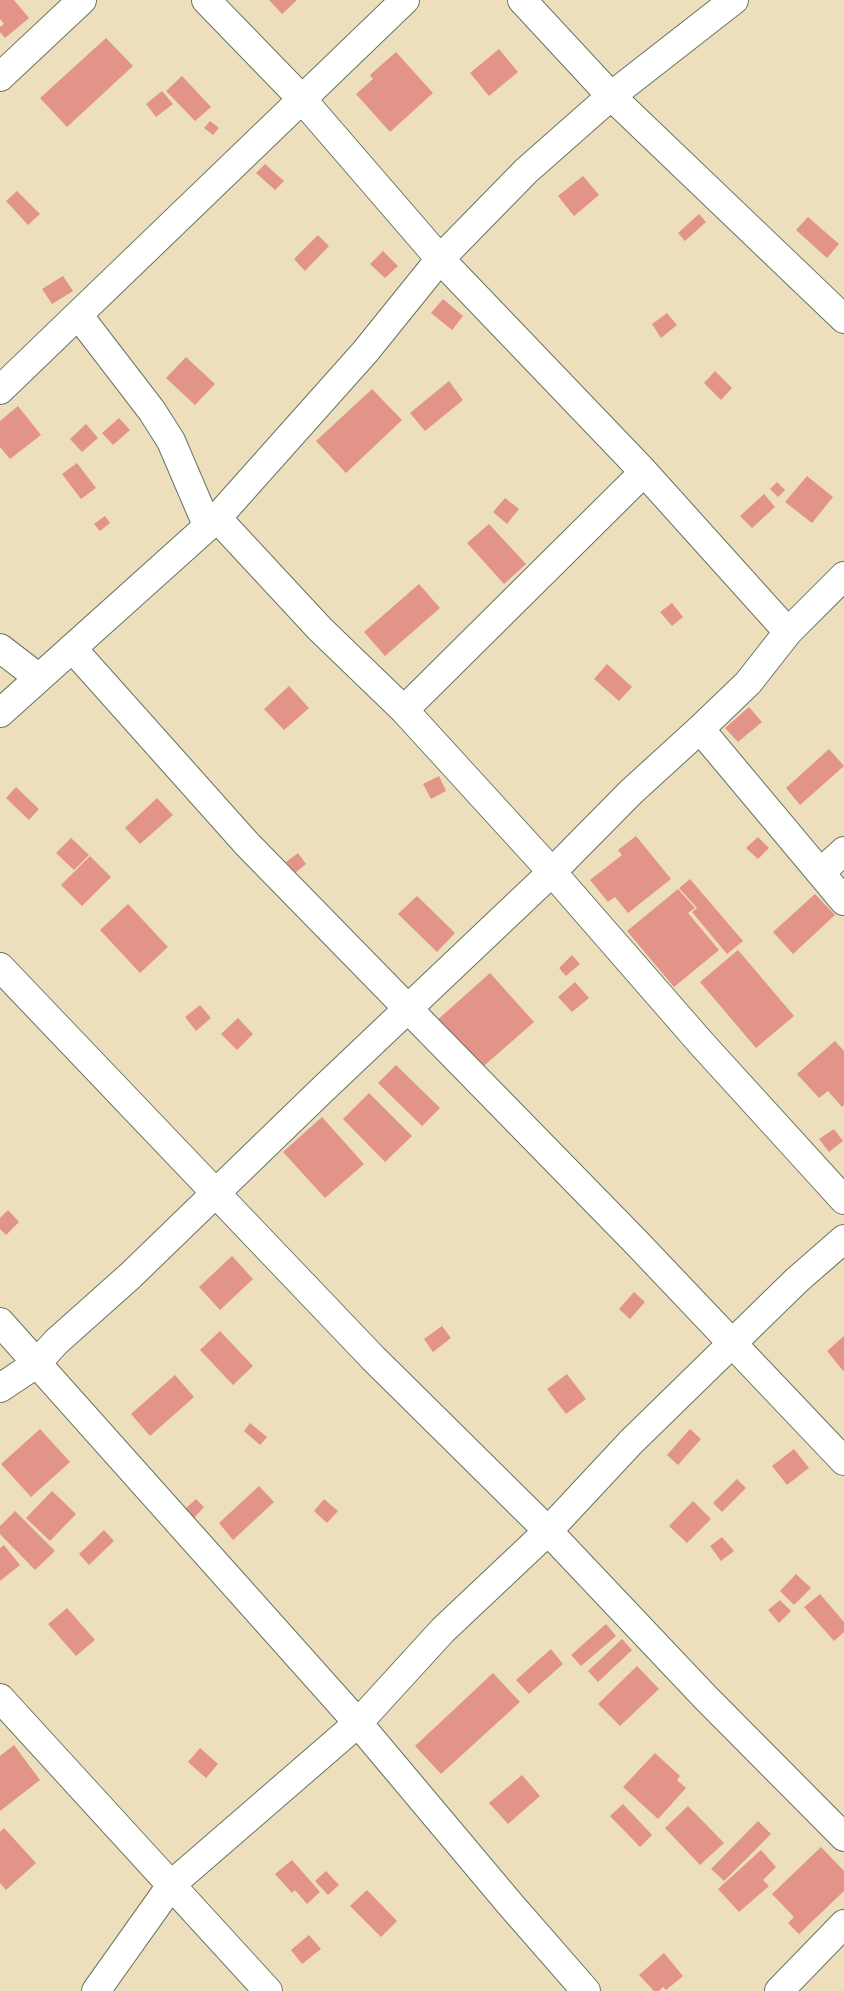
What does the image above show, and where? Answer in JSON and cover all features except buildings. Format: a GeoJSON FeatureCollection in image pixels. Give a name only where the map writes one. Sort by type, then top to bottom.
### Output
{"type":"FeatureCollection","features":[{"type":"Feature","properties":{"kind":"street"},"geometry":{"type":"LineString","coordinates":[[0,77],[82,0]]}},
{"type":"Feature","properties":{"kind":"street"},"geometry":{"type":"LineString","coordinates":[[206,0],[301,98],[440,259],[644,472],[788,632]]}},
{"type":"Feature","properties":{"kind":"street"},"geometry":{"type":"LineString","coordinates":[[0,390],[79,316],[301,98],[405,0]]}},
{"type":"Feature","properties":{"kind":"street"},"geometry":{"type":"LineString","coordinates":[[522,0],[611,96],[844,319]]}},
{"type":"Feature","properties":{"kind":"street"},"geometry":{"type":"LineString","coordinates":[[0,713],[212,522],[365,352],[440,259],[526,171],[611,96],[734,0]]}},
{"type":"Feature","properties":{"kind":"street"},"geometry":{"type":"LineString","coordinates":[[79,316],[152,411],[171,442],[212,522],[404,710],[552,872],[701,1043],[844,1200]]}},
{"type":"Feature","properties":{"kind":"street"},"geometry":{"type":"LineString","coordinates":[[404,710],[644,472]]}},
{"type":"Feature","properties":{"kind":"street"},"geometry":{"type":"LineString","coordinates":[[0,1388],[36,1364],[56,1342],[218,1193],[320,1092],[409,1010],[552,872],[631,792],[748,683],[788,632],[844,576]]}},
{"type":"Feature","properties":{"kind":"street"},"geometry":{"type":"LineString","coordinates":[[0,648],[40,678]]}},
{"type":"Feature","properties":{"kind":"street"},"geometry":{"type":"LineString","coordinates":[[72,648],[247,844],[844,1461]]}},
{"type":"Feature","properties":{"kind":"street"},"geometry":{"type":"LineString","coordinates":[[700,729],[844,901]]}},
{"type":"Feature","properties":{"kind":"street"},"geometry":{"type":"LineString","coordinates":[[821,872],[844,851]]}},
{"type":"Feature","properties":{"kind":"street"},"geometry":{"type":"LineString","coordinates":[[0,967],[218,1193],[373,1358],[548,1531],[706,1698],[844,1838]]}},
{"type":"Feature","properties":{"kind":"street"},"geometry":{"type":"LineString","coordinates":[[96,1991],[172,1884],[358,1722],[443,1630],[548,1531],[631,1442],[797,1280],[844,1239]]}},
{"type":"Feature","properties":{"kind":"street"},"geometry":{"type":"LineString","coordinates":[[0,1322],[358,1722],[510,1904],[586,1991]]}},
{"type":"Feature","properties":{"kind":"street"},"geometry":{"type":"LineString","coordinates":[[0,1698],[268,1991]]}},
{"type":"Feature","properties":{"kind":"street"},"geometry":{"type":"LineString","coordinates":[[779,1991],[844,1924]]}}]}
